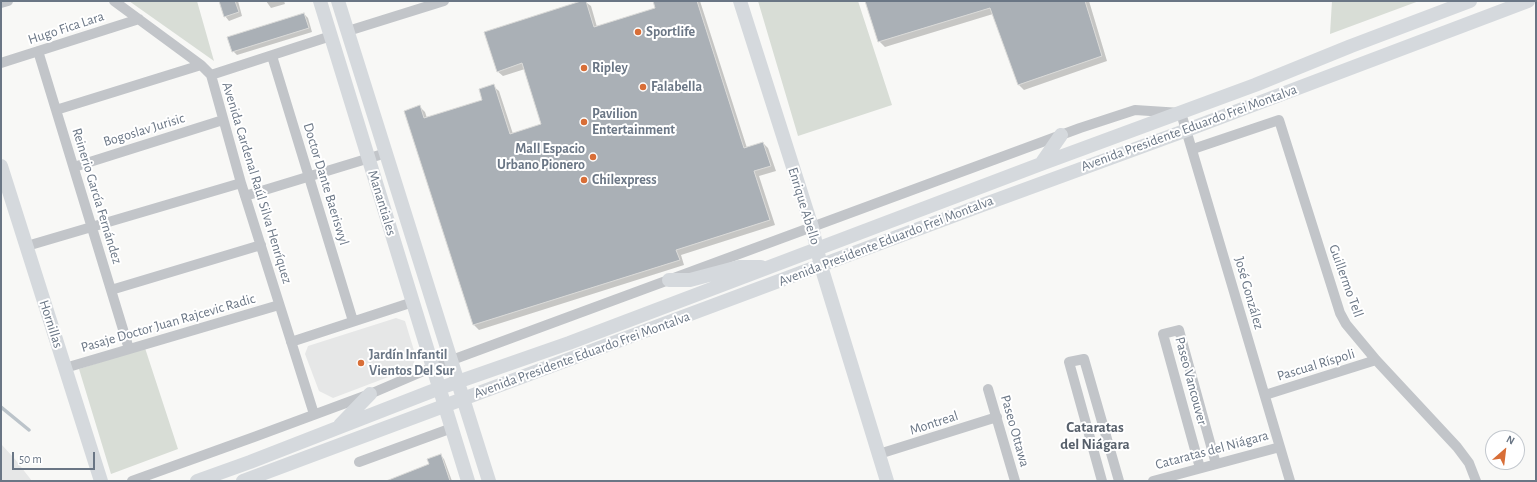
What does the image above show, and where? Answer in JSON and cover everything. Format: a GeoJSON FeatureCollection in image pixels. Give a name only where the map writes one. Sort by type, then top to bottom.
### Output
{"type":"FeatureCollection","features":[{"type":"Feature","properties":{"kind":"main road","name":"Manantiales"},"geometry":{"type":"LineString","coordinates":[[320,1],[468,481]]}},
{"type":"Feature","properties":{"kind":"main road","name":"Manantiales"},"geometry":{"type":"LineString","coordinates":[[338,1],[489,481]]}},
{"type":"Feature","properties":{"kind":"main road","name":"Enrique Abello"},"geometry":{"type":"LineString","coordinates":[[740,1],[812,227],[821,266],[888,481]]}},
{"type":"Feature","properties":{"kind":"main road","name":"Avenida Presidente Eduardo Frei Montalva"},"geometry":{"type":"LineString","coordinates":[[197,481],[440,388],[817,249],[1470,1]]}},
{"type":"Feature","properties":{"kind":"main road","name":"Avenida Presidente Eduardo Frei Montalva"},"geometry":{"type":"LineString","coordinates":[[243,481],[1528,1]]}},
{"type":"Feature","properties":{"kind":"main road"},"geometry":{"type":"LineString","coordinates":[[1041,164],[1061,135]]}},
{"type":"Feature","properties":{"kind":"main road","name":"Hornillas"},"geometry":{"type":"LineString","coordinates":[[1,166],[101,481]]}},
{"type":"Feature","properties":{"kind":"main road"},"geometry":{"type":"LineString","coordinates":[[669,280],[697,279],[745,266],[769,267]]}},
{"type":"Feature","properties":{"kind":"main road"},"geometry":{"type":"LineString","coordinates":[[335,429],[370,394]]}},
{"type":"Feature","properties":{"kind":"street"},"geometry":{"type":"LineString","coordinates":[[1,3],[8,1]]}},
{"type":"Feature","properties":{"kind":"street","name":"Avenida Cardenal Raúl Silva Henríquez"},"geometry":{"type":"LineString","coordinates":[[114,1],[201,65],[211,75],[241,183],[314,414]]}},
{"type":"Feature","properties":{"kind":"street"},"geometry":{"type":"LineString","coordinates":[[348,31],[415,5],[444,1]]}},
{"type":"Feature","properties":{"kind":"street","name":"Hugo Fica Lara"},"geometry":{"type":"LineString","coordinates":[[1,63],[139,19]]}},
{"type":"Feature","properties":{"kind":"street"},"geometry":{"type":"LineString","coordinates":[[211,75],[331,36]]}},
{"type":"Feature","properties":{"kind":"street","name":"Reinerio García Fernández"},"geometry":{"type":"LineString","coordinates":[[38,51],[129,348]]}},
{"type":"Feature","properties":{"kind":"street","name":"Doctor Dante Baeriswyl"},"geometry":{"type":"LineString","coordinates":[[272,56],[353,321]]}},
{"type":"Feature","properties":{"kind":"street"},"geometry":{"type":"LineString","coordinates":[[56,110],[201,65]]}},
{"type":"Feature","properties":{"kind":"street","name":"Avenida Presidente Eduardo Frei Montalva"},"geometry":{"type":"LineString","coordinates":[[132,481],[370,394],[433,367],[1126,112],[1140,110],[1180,112]]}},
{"type":"Feature","properties":{"kind":"street","name":"José González"},"geometry":{"type":"LineString","coordinates":[[1180,112],[1290,481]]}},
{"type":"Feature","properties":{"kind":"street","name":"Bogoslav Jurisic"},"geometry":{"type":"LineString","coordinates":[[74,167],[223,120]]}},
{"type":"Feature","properties":{"kind":"street","name":"Guillermo Tell"},"geometry":{"type":"LineString","coordinates":[[1192,149],[1278,120],[1340,313],[1350,330],[1376,360],[1457,447],[1472,469],[1476,481]]}},
{"type":"Feature","properties":{"kind":"street"},"geometry":{"type":"LineString","coordinates":[[246,196],[386,153]]}},
{"type":"Feature","properties":{"kind":"street"},"geometry":{"type":"LineString","coordinates":[[27,246],[241,183]]}},
{"type":"Feature","properties":{"kind":"street"},"geometry":{"type":"LineString","coordinates":[[111,290],[261,245]]}},
{"type":"Feature","properties":{"kind":"street"},"geometry":{"type":"LineString","coordinates":[[291,342],[413,302]]}},
{"type":"Feature","properties":{"kind":"street","name":"Pasaje Doctor Juan Rajcevic Radic"},"geometry":{"type":"LineString","coordinates":[[65,368],[279,305]]}},
{"type":"Feature","properties":{"kind":"street","name":"Paseo Vancouver"},"geometry":{"type":"LineString","coordinates":[[1200,468],[1163,334],[1179,330],[1216,464]]}},
{"type":"Feature","properties":{"kind":"street"},"geometry":{"type":"LineString","coordinates":[[1102,481],[1069,362],[1084,359],[1119,481]]}},
{"type":"Feature","properties":{"kind":"street","name":"Pascual Ríspoli"},"geometry":{"type":"LineString","coordinates":[[1265,396],[1376,360]]}},
{"type":"Feature","properties":{"kind":"street","name":"Paseo Ottawa"},"geometry":{"type":"LineString","coordinates":[[988,388],[1015,481]]}},
{"type":"Feature","properties":{"kind":"street","name":"Montreal"},"geometry":{"type":"LineString","coordinates":[[879,454],[997,417]]}},
{"type":"Feature","properties":{"kind":"street"},"geometry":{"type":"LineString","coordinates":[[360,462],[452,428]]}},
{"type":"Feature","properties":{"kind":"street","name":"Cataratas del Niágara"},"geometry":{"type":"LineString","coordinates":[[1152,481],[1280,447]]}},
{"type":"Feature","properties":{"kind":"shaded area"},"geometry":{"type":"Polygon","coordinates":[[[129,1],[197,1],[214,61],[129,1]]]}},
{"type":"Feature","properties":{"kind":"shaded area"},"geometry":{"type":"Polygon","coordinates":[[[758,1],[858,1],[892,105],[798,136],[758,1]]]}},
{"type":"Feature","properties":{"kind":"shaded area"},"geometry":{"type":"Polygon","coordinates":[[[1332,1],[1419,1],[1330,34],[1332,1]]]}},
{"type":"Feature","properties":{"kind":"shaded area","name":"Jardín Infantil Vientos Del Sur"},"geometry":{"type":"Polygon","coordinates":[[[396,318],[405,321],[416,357],[412,368],[333,398],[319,391],[305,354],[308,346],[396,318]]]}},
{"type":"Feature","properties":{"kind":"shaded area"},"geometry":{"type":"Polygon","coordinates":[[[145,348],[178,449],[111,474],[79,369],[145,348]]]}},
{"type":"Feature","properties":{"kind":"shaded area"},"geometry":{"type":"Polygon","coordinates":[[[1,444],[14,458],[32,481],[1,481],[1,444]]]}},
{"type":"Feature","properties":{"kind":"building"},"geometry":{"type":"Polygon","coordinates":[[[219,1],[235,1],[239,12],[224,17],[219,1]]]}},
{"type":"Feature","properties":{"kind":"building","name":"Mall Espacio Urbano Pionero"},"geometry":{"type":"Polygon","coordinates":[[[581,1],[586,1],[594,27],[655,8],[653,1],[697,1],[744,148],[763,142],[771,166],[754,171],[770,220],[676,250],[680,260],[473,325],[404,111],[420,105],[424,118],[482,100],[479,89],[494,84],[510,134],[541,124],[522,63],[497,72],[484,32],[581,1]]]}},
{"type":"Feature","properties":{"kind":"building"},"geometry":{"type":"Polygon","coordinates":[[[865,1],[1085,1],[1102,56],[1018,85],[990,8],[878,42],[865,1]]]}},
{"type":"Feature","properties":{"kind":"building"},"geometry":{"type":"Polygon","coordinates":[[[304,13],[309,28],[232,52],[227,37],[304,13]]]}},
{"type":"Feature","properties":{"kind":"building"},"geometry":{"type":"Polygon","coordinates":[[[441,454],[450,481],[386,481],[429,464],[427,459],[441,454]]]}},
{"type":"Feature","properties":{"kind":"waterway"},"geometry":{"type":"LineString","coordinates":[[1,407],[29,430]]}},
{"type":"Feature","properties":{"kind":"place","name":"Sportlife"},"geometry":{"type":"Point","coordinates":[638,32]}},
{"type":"Feature","properties":{"kind":"place","name":"Ripley"},"geometry":{"type":"Point","coordinates":[584,68]}},
{"type":"Feature","properties":{"kind":"place","name":"Falabella"},"geometry":{"type":"Point","coordinates":[643,87]}},
{"type":"Feature","properties":{"kind":"place","name":"Pavilion Entertainment"},"geometry":{"type":"Point","coordinates":[584,122]}},
{"type":"Feature","properties":{"kind":"place","name":"Mall Espacio Urbano Pionero"},"geometry":{"type":"Point","coordinates":[593,157]}},
{"type":"Feature","properties":{"kind":"place","name":"Chilexpress"},"geometry":{"type":"Point","coordinates":[584,180]}},
{"type":"Feature","properties":{"kind":"place","name":"Jardín Infantil Vientos Del Sur"},"geometry":{"type":"Point","coordinates":[361,363]}},
{"type":"Feature","properties":{"kind":"district","name":"Cataratas del Niágara"},"geometry":{"type":"Point","coordinates":[1095,436]}}]}
